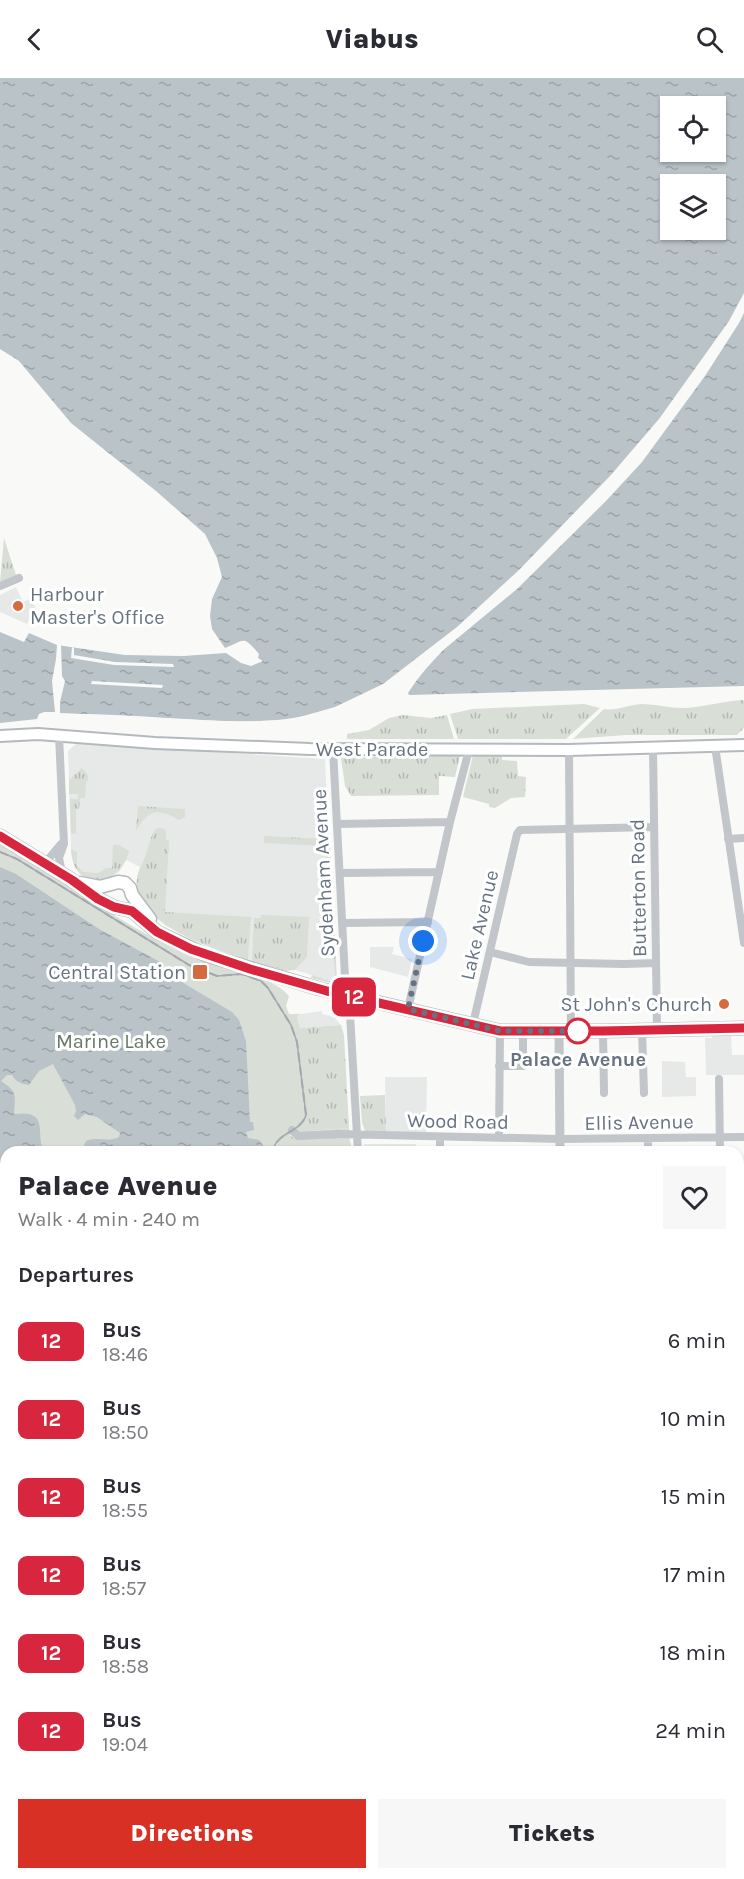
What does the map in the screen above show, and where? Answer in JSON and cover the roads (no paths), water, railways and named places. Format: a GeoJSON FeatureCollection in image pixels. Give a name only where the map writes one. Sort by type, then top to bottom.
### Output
{"type":"FeatureCollection","features":[{"type":"Feature","properties":{"kind":"main road","name":"West Parade"},"geometry":{"type":"LineString","coordinates":[[0,736],[38,734],[228,747],[333,749],[569,750],[744,746]]}},
{"type":"Feature","properties":{"kind":"main road"},"geometry":{"type":"LineString","coordinates":[[0,836],[116,907],[132,911],[146,925],[176,941],[206,955],[297,983],[500,1031],[744,1028]]}},
{"type":"Feature","properties":{"kind":"main road"},"geometry":{"type":"LineString","coordinates":[[68,877],[94,887],[118,882],[125,884],[130,888],[132,895],[147,917],[176,941]]}},
{"type":"Feature","properties":{"kind":"main road"},"geometry":{"type":"LineString","coordinates":[[110,885],[106,895],[116,907]]}},
{"type":"Feature","properties":{"kind":"main road"},"geometry":{"type":"LineString","coordinates":[[116,907],[129,903],[132,895]]}},
{"type":"Feature","properties":{"kind":"street"},"geometry":{"type":"LineString","coordinates":[[0,586],[19,578]]}},
{"type":"Feature","properties":{"kind":"street"},"geometry":{"type":"LineString","coordinates":[[59,735],[64,840],[58,858],[68,877]]}},
{"type":"Feature","properties":{"kind":"street"},"geometry":{"type":"LineString","coordinates":[[715,746],[744,943]]}},
{"type":"Feature","properties":{"kind":"street","name":"Butterton Road"},"geometry":{"type":"LineString","coordinates":[[653,747],[657,1029]]}},
{"type":"Feature","properties":{"kind":"street","name":"Sydenham Avenue"},"geometry":{"type":"LineString","coordinates":[[333,749],[357,1146]]}},
{"type":"Feature","properties":{"kind":"street"},"geometry":{"type":"LineString","coordinates":[[408,1009],[450,822],[470,750]]}},
{"type":"Feature","properties":{"kind":"street"},"geometry":{"type":"LineString","coordinates":[[560,1146],[565,1031],[571,963],[569,750]]}},
{"type":"Feature","properties":{"kind":"street"},"geometry":{"type":"LineString","coordinates":[[337,824],[450,822]]}},
{"type":"Feature","properties":{"kind":"street"},"geometry":{"type":"LineString","coordinates":[[569,829],[654,827]]}},
{"type":"Feature","properties":{"kind":"street","name":"Lake Avenue"},"geometry":{"type":"LineString","coordinates":[[472,1024],[518,834],[524,829],[569,829]]}},
{"type":"Feature","properties":{"kind":"street"},"geometry":{"type":"LineString","coordinates":[[728,838],[744,838]]}},
{"type":"Feature","properties":{"kind":"street"},"geometry":{"type":"LineString","coordinates":[[45,863],[64,840]]}},
{"type":"Feature","properties":{"kind":"street"},"geometry":{"type":"LineString","coordinates":[[340,873],[439,872]]}},
{"type":"Feature","properties":{"kind":"street"},"geometry":{"type":"LineString","coordinates":[[342,923],[428,922]]}},
{"type":"Feature","properties":{"kind":"street"},"geometry":{"type":"LineString","coordinates":[[489,952],[530,962],[656,963]]}},
{"type":"Feature","properties":{"kind":"street"},"geometry":{"type":"LineString","coordinates":[[642,1030],[644,1093]]}},
{"type":"Feature","properties":{"kind":"street"},"geometry":{"type":"LineString","coordinates":[[499,1137],[500,1031]]}},
{"type":"Feature","properties":{"kind":"street"},"geometry":{"type":"LineString","coordinates":[[499,1066],[525,1070],[523,1031]]}},
{"type":"Feature","properties":{"kind":"street"},"geometry":{"type":"LineString","coordinates":[[603,1031],[604,1094]]}},
{"type":"Feature","properties":{"kind":"street"},"geometry":{"type":"LineString","coordinates":[[718,1079],[720,1146]]}},
{"type":"Feature","properties":{"kind":"street","name":"Wood Road"},"geometry":{"type":"LineString","coordinates":[[292,1130],[298,1136],[560,1139]]}},
{"type":"Feature","properties":{"kind":"street"},"geometry":{"type":"LineString","coordinates":[[440,1137],[440,1146]]}},
{"type":"Feature","properties":{"kind":"street","name":"Ellis Avenue"},"geometry":{"type":"LineString","coordinates":[[560,1139],[744,1137]]}},
{"type":"Feature","properties":{"kind":"street"},"geometry":{"type":"LineString","coordinates":[[648,1138],[648,1146]]}},
{"type":"Feature","properties":{"kind":"water"},"geometry":{"type":"Polygon","coordinates":[[[0,78],[744,78],[744,686],[409,695],[408,693],[420,675],[446,647],[445,642],[392,679],[364,695],[335,708],[294,718],[231,721],[103,714],[40,714],[37,719],[0,723],[0,632],[24,642],[29,633],[57,645],[125,655],[183,656],[226,653],[241,663],[251,666],[263,661],[258,658],[259,654],[246,641],[225,648],[212,629],[210,616],[212,599],[222,577],[217,558],[205,534],[156,491],[71,423],[19,361],[0,349],[0,78]]]}},
{"type":"Feature","properties":{"kind":"water","name":"Marine Lake"},"geometry":{"type":"Polygon","coordinates":[[[0,867],[16,874],[99,929],[162,963],[160,969],[232,1012],[239,1020],[246,1041],[250,1122],[253,1122],[254,1130],[246,1132],[248,1138],[259,1140],[264,1146],[84,1146],[86,1141],[94,1139],[115,1139],[120,1133],[97,1117],[85,1114],[78,1120],[74,1116],[75,1105],[53,1064],[39,1071],[29,1085],[19,1082],[12,1075],[7,1075],[1,1081],[13,1091],[14,1114],[34,1116],[38,1120],[42,1146],[0,1146],[0,867]]]}},
{"type":"Feature","properties":{"kind":"tram line"},"geometry":{"type":"LineString","coordinates":[[0,852],[17,859],[189,965],[217,976],[242,974],[261,981],[268,988],[291,1025],[297,1042],[306,1115],[299,1126],[278,1140],[275,1146]]}},
{"type":"Feature","properties":{"kind":"railway"},"geometry":{"type":"LineString","coordinates":[[0,852],[17,859],[189,965],[217,976],[242,974],[261,981],[268,988],[291,1025],[297,1042],[306,1115],[299,1126],[278,1140],[275,1146]]}},
{"type":"Feature","properties":{"kind":"place","name":"Harbour Master's Office"},"geometry":{"type":"Point","coordinates":[18,606]}},
{"type":"Feature","properties":{"kind":"place","name":"Central Station"},"geometry":{"type":"Point","coordinates":[200,972]}},
{"type":"Feature","properties":{"kind":"place","name":"St John's Church"},"geometry":{"type":"Point","coordinates":[724,1004]}},
{"type":"Feature","properties":{"kind":"place","name":"Palace Avenue"},"geometry":{"type":"Point","coordinates":[578,1031]}}]}
